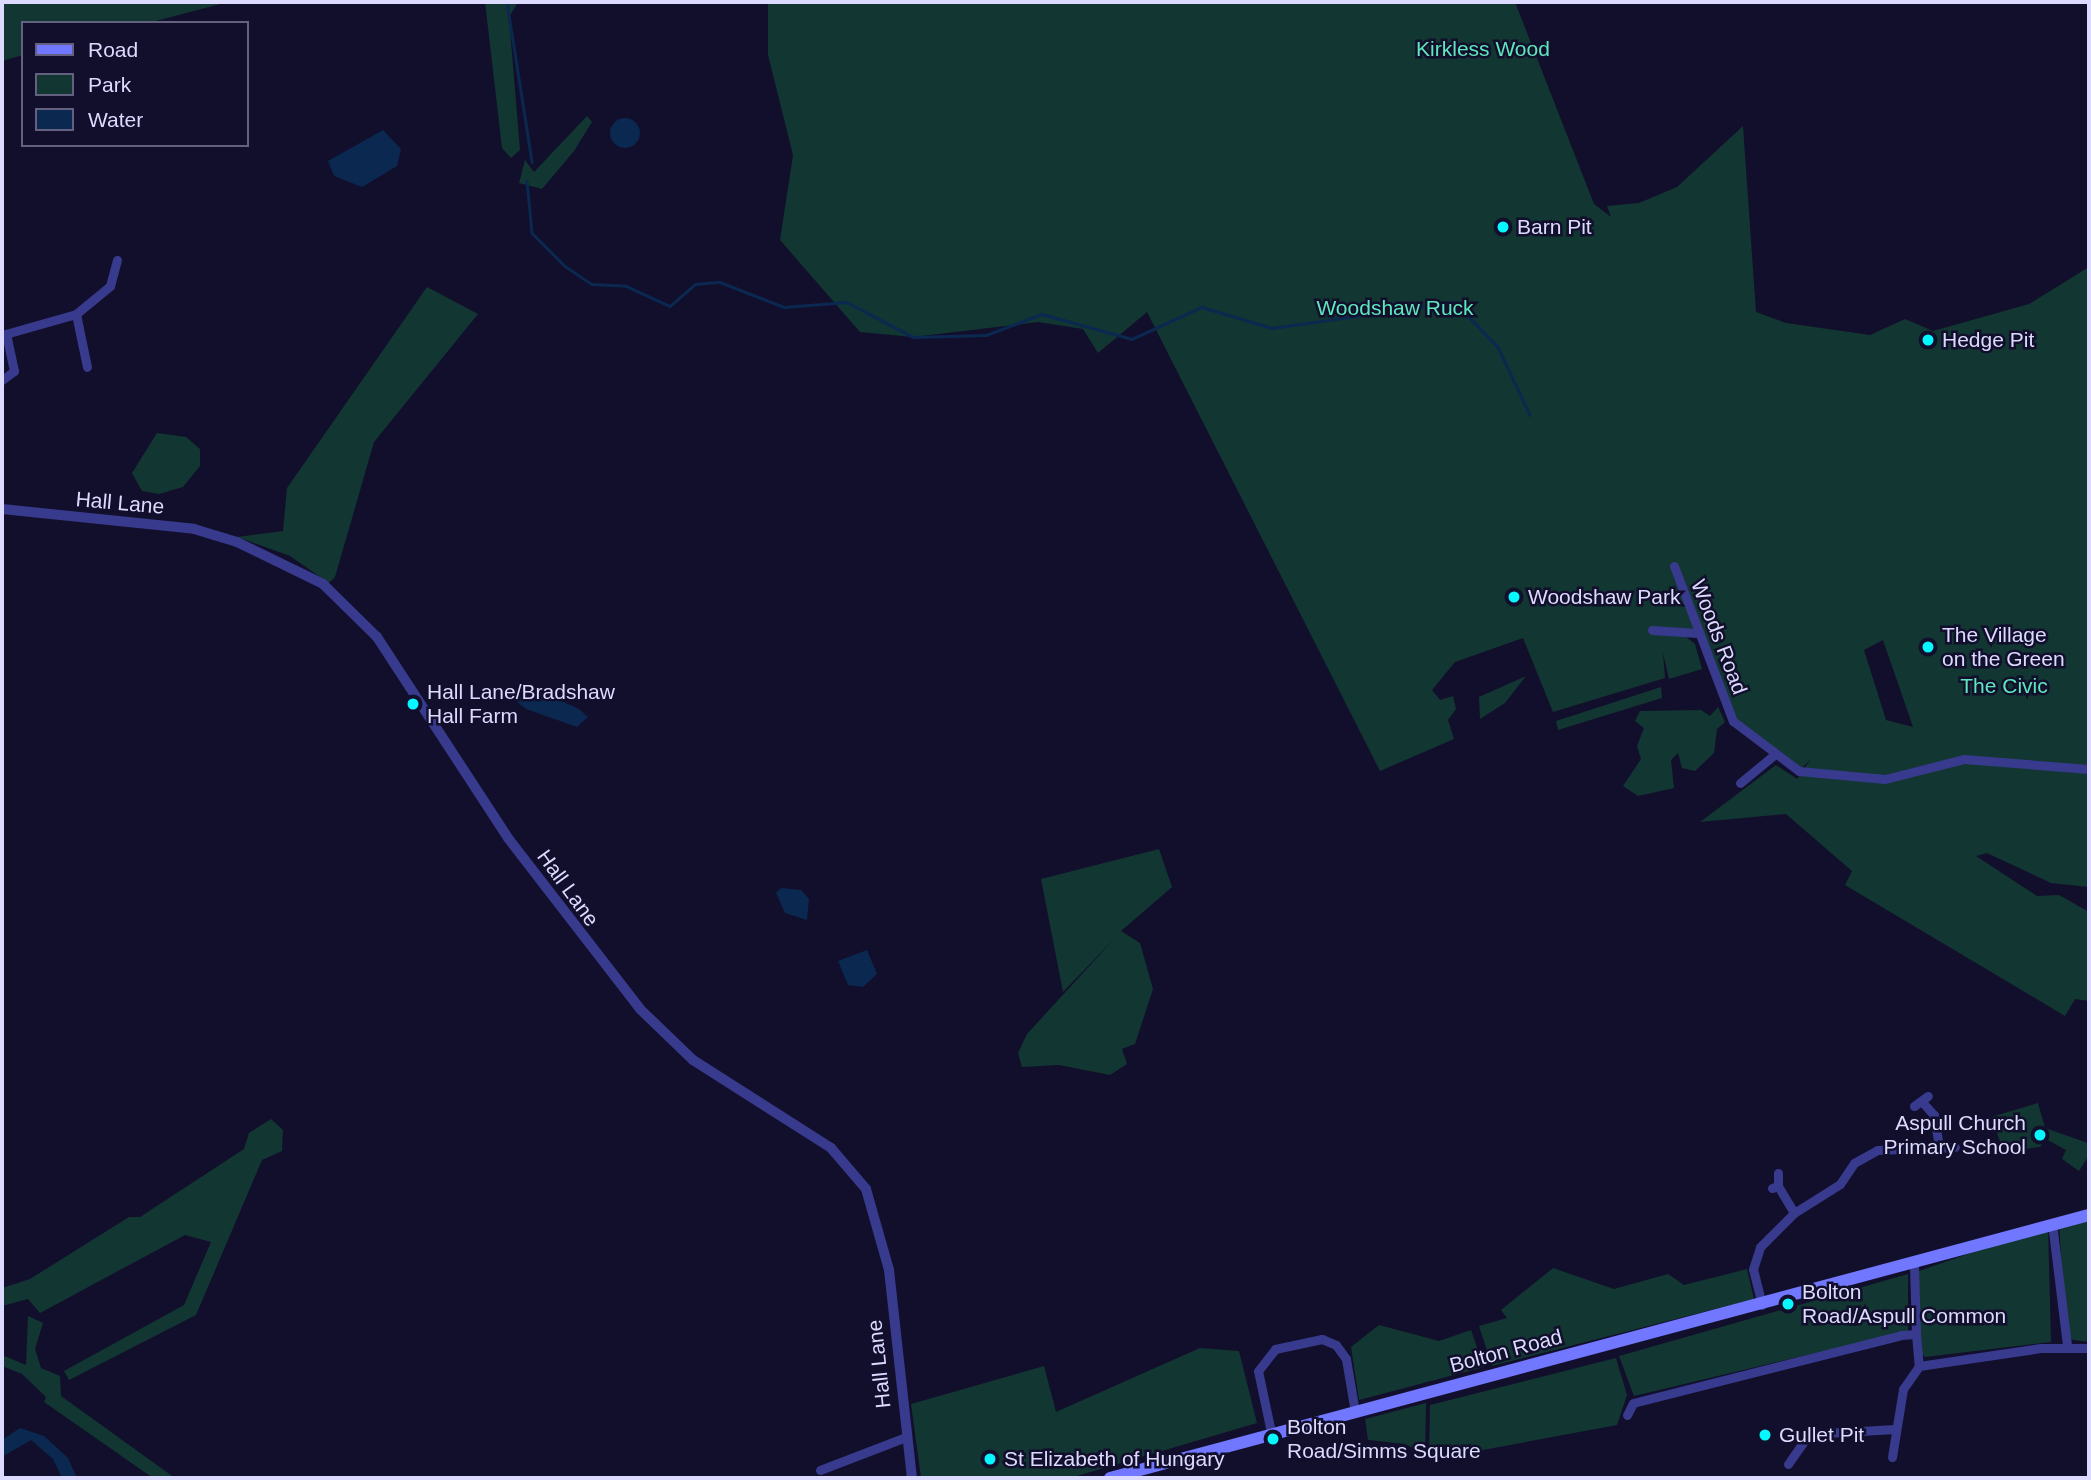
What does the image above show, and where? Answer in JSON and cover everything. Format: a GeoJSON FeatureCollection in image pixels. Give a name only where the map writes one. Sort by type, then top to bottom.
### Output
{"type":"FeatureCollection","features":[{"type":"Feature","properties":{"kind":"main road","name":"Bolton Road"},"geometry":{"type":"LineString","coordinates":[[1110,1478],[1271,1432],[1914,1265],[2052,1223],[2089,1215]]}},
{"type":"Feature","properties":{"kind":"street"},"geometry":{"type":"LineString","coordinates":[[2,380],[14,371],[4,334],[76,314],[110,286],[117,260]]}},
{"type":"Feature","properties":{"kind":"street"},"geometry":{"type":"LineString","coordinates":[[76,314],[88,367]]}},
{"type":"Feature","properties":{"kind":"street","name":"Hall Lane"},"geometry":{"type":"LineString","coordinates":[[2,509],[194,529],[299,568],[347,606],[399,664],[551,898],[648,1018],[693,1060],[824,1142],[866,1189],[889,1270],[912,1478]]}},
{"type":"Feature","properties":{"kind":"street","name":"Woods Road"},"geometry":{"type":"LineString","coordinates":[[1674,566],[1696,633],[1733,721],[1774,755],[1799,771],[1842,780],[1885,779],[1964,759],[2089,769]]}},
{"type":"Feature","properties":{"kind":"street"},"geometry":{"type":"LineString","coordinates":[[1652,630],[1696,633]]}},
{"type":"Feature","properties":{"kind":"street"},"geometry":{"type":"LineString","coordinates":[[1740,783],[1774,755]]}},
{"type":"Feature","properties":{"kind":"street"},"geometry":{"type":"LineString","coordinates":[[1922,1102],[1934,1115],[1939,1148]]}},
{"type":"Feature","properties":{"kind":"street"},"geometry":{"type":"LineString","coordinates":[[1762,1305],[1754,1263],[1767,1238],[1794,1213],[1828,1195],[1854,1163],[1877,1150],[1955,1147]]}},
{"type":"Feature","properties":{"kind":"street"},"geometry":{"type":"LineString","coordinates":[[1777,1173],[1775,1187],[1794,1213]]}},
{"type":"Feature","properties":{"kind":"street"},"geometry":{"type":"LineString","coordinates":[[2052,1223],[2067,1346]]}},
{"type":"Feature","properties":{"kind":"street"},"geometry":{"type":"LineString","coordinates":[[1892,1457],[1905,1384],[1919,1366],[1914,1265]]}},
{"type":"Feature","properties":{"kind":"street"},"geometry":{"type":"LineString","coordinates":[[1626,1415],[1633,1403],[1916,1334]]}},
{"type":"Feature","properties":{"kind":"street"},"geometry":{"type":"LineString","coordinates":[[1271,1432],[1258,1371],[1275,1349],[1322,1339],[1336,1345],[1346,1359],[1355,1412]]}},
{"type":"Feature","properties":{"kind":"street"},"geometry":{"type":"LineString","coordinates":[[1919,1366],[2067,1346],[2089,1348]]}},
{"type":"Feature","properties":{"kind":"street"},"geometry":{"type":"LineString","coordinates":[[1788,1464],[1809,1433],[1895,1429]]}},
{"type":"Feature","properties":{"kind":"street"},"geometry":{"type":"LineString","coordinates":[[820,1470],[906,1437]]}},
{"type":"Feature","properties":{"kind":"green space"},"geometry":{"type":"Polygon","coordinates":[[[2,2],[228,2],[156,21],[21,21],[21,56],[2,61],[2,2]]]}},
{"type":"Feature","properties":{"kind":"green space"},"geometry":{"type":"Polygon","coordinates":[[[485,2],[518,2],[509,17],[520,150],[511,158],[502,148],[485,2]]]}},
{"type":"Feature","properties":{"kind":"green space"},"geometry":{"type":"Polygon","coordinates":[[[768,2],[1515,2],[1594,204],[1611,217],[1607,206],[1639,203],[1677,187],[1743,126],[1756,312],[1786,323],[1870,335],[1905,319],[1933,331],[2029,304],[2089,267],[2089,887],[2051,883],[1987,853],[1976,856],[2037,896],[2059,895],[2089,912],[2089,1001],[2075,999],[2065,1016],[1845,885],[1852,871],[1786,814],[1700,822],[1776,765],[1797,779],[1811,759],[1799,771],[1733,721],[1696,633],[1685,636],[1695,644],[1702,669],[1669,679],[1663,653],[1665,678],[1553,712],[1523,638],[1455,662],[1432,690],[1440,700],[1453,696],[1456,709],[1448,720],[1454,739],[1380,771],[1147,312],[1098,353],[1083,329],[1038,322],[913,337],[860,332],[780,240],[793,155],[768,55],[768,2]],[[1883,640],[1864,650],[1886,720],[1913,727],[1883,640]]]}},
{"type":"Feature","properties":{"kind":"green space"},"geometry":{"type":"Polygon","coordinates":[[[587,116],[592,122],[574,151],[542,189],[519,183],[525,160],[534,172],[587,116]]]}},
{"type":"Feature","properties":{"kind":"green space"},"geometry":{"type":"Polygon","coordinates":[[[427,287],[478,314],[374,442],[335,577],[329,583],[290,556],[237,537],[283,531],[287,488],[427,287]]]}},
{"type":"Feature","properties":{"kind":"green space"},"geometry":{"type":"Polygon","coordinates":[[[157,433],[186,437],[200,449],[200,466],[183,487],[159,494],[142,491],[132,473],[157,433]]]}},
{"type":"Feature","properties":{"kind":"green space"},"geometry":{"type":"Polygon","coordinates":[[[1526,676],[1505,703],[1480,719],[1479,697],[1526,676]]]}},
{"type":"Feature","properties":{"kind":"green space"},"geometry":{"type":"Polygon","coordinates":[[[1661,687],[1662,698],[1558,730],[1556,721],[1661,687]]]}},
{"type":"Feature","properties":{"kind":"green space"},"geometry":{"type":"Polygon","coordinates":[[[1718,707],[1725,722],[1717,729],[1714,753],[1695,771],[1682,768],[1678,753],[1671,760],[1674,788],[1638,796],[1623,786],[1641,759],[1637,746],[1644,728],[1635,721],[1640,711],[1701,710],[1710,716],[1718,707]]]}},
{"type":"Feature","properties":{"kind":"green space"},"geometry":{"type":"Polygon","coordinates":[[[1159,849],[1172,887],[1121,931],[1140,943],[1153,989],[1135,1044],[1122,1049],[1127,1064],[1110,1075],[1059,1065],[1022,1067],[1018,1053],[1027,1034],[1115,938],[1063,992],[1041,879],[1159,849]]]}},
{"type":"Feature","properties":{"kind":"green space"},"geometry":{"type":"Polygon","coordinates":[[[2038,1103],[2045,1128],[2088,1143],[2089,1155],[2079,1171],[2062,1159],[2066,1150],[2046,1139],[2040,1147],[2025,1149],[2022,1141],[2002,1147],[1991,1117],[2038,1103]]]}},
{"type":"Feature","properties":{"kind":"green space"},"geometry":{"type":"Polygon","coordinates":[[[271,1119],[283,1130],[282,1151],[262,1160],[196,1315],[69,1380],[64,1371],[184,1305],[211,1242],[185,1235],[40,1313],[28,1299],[2,1306],[2,1288],[30,1279],[129,1217],[140,1217],[244,1149],[249,1133],[271,1119]]]}},
{"type":"Feature","properties":{"kind":"green space"},"geometry":{"type":"Polygon","coordinates":[[[2089,1221],[2089,1342],[2067,1339],[2059,1225],[2089,1221]]]}},
{"type":"Feature","properties":{"kind":"green space"},"geometry":{"type":"Polygon","coordinates":[[[2048,1226],[2051,1342],[1925,1357],[1919,1351],[1919,1271],[2048,1226]]]}},
{"type":"Feature","properties":{"kind":"green space"},"geometry":{"type":"Polygon","coordinates":[[[1553,1268],[1614,1289],[1668,1274],[1684,1285],[1747,1269],[1754,1299],[1492,1366],[1479,1326],[1507,1318],[1501,1310],[1553,1268]]]}},
{"type":"Feature","properties":{"kind":"green space"},"geometry":{"type":"Polygon","coordinates":[[[1908,1274],[1908,1331],[1634,1396],[1619,1356],[1908,1274]]]}},
{"type":"Feature","properties":{"kind":"green space"},"geometry":{"type":"Polygon","coordinates":[[[28,1316],[43,1323],[35,1349],[41,1368],[60,1376],[61,1396],[175,1478],[153,1478],[44,1402],[46,1397],[22,1374],[2,1366],[2,1355],[26,1365],[28,1316]]]}},
{"type":"Feature","properties":{"kind":"green space"},"geometry":{"type":"Polygon","coordinates":[[[1379,1325],[1439,1341],[1471,1330],[1484,1367],[1359,1400],[1351,1347],[1379,1325]]]}},
{"type":"Feature","properties":{"kind":"green space"},"geometry":{"type":"Polygon","coordinates":[[[1200,1348],[1239,1351],[1257,1423],[1070,1478],[921,1478],[911,1404],[1044,1366],[1056,1412],[1200,1348]]]}},
{"type":"Feature","properties":{"kind":"green space"},"geometry":{"type":"Polygon","coordinates":[[[1616,1358],[1627,1395],[1617,1425],[1429,1460],[1430,1405],[1616,1358]]]}},
{"type":"Feature","properties":{"kind":"green space"},"geometry":{"type":"Polygon","coordinates":[[[1426,1403],[1425,1454],[1405,1444],[1368,1440],[1365,1419],[1426,1403]]]}},
{"type":"Feature","properties":{"kind":"water"},"geometry":{"type":"Polygon","coordinates":[[[625,118],[636,122],[640,133],[636,144],[625,148],[614,144],[610,133],[614,122],[625,118]]]}},
{"type":"Feature","properties":{"kind":"water"},"geometry":{"type":"Polygon","coordinates":[[[383,130],[401,149],[397,166],[362,187],[334,176],[328,161],[383,130]]]}},
{"type":"Feature","properties":{"kind":"water"},"geometry":{"type":"Polygon","coordinates":[[[525,685],[579,709],[588,717],[577,727],[526,709],[516,701],[525,685]]]}},
{"type":"Feature","properties":{"kind":"water"},"geometry":{"type":"Polygon","coordinates":[[[781,888],[801,890],[809,899],[807,920],[785,913],[776,893],[781,888]]]}},
{"type":"Feature","properties":{"kind":"water"},"geometry":{"type":"Polygon","coordinates":[[[867,950],[877,974],[863,987],[848,985],[838,961],[867,950]]]}},
{"type":"Feature","properties":{"kind":"water"},"geometry":{"type":"Polygon","coordinates":[[[20,1428],[44,1436],[68,1458],[77,1478],[62,1478],[53,1459],[31,1440],[2,1457],[2,1440],[20,1428]]]}},
{"type":"Feature","properties":{"kind":"waterway"},"geometry":{"type":"LineString","coordinates":[[507,2],[532,162]]}},
{"type":"Feature","properties":{"kind":"waterway"},"geometry":{"type":"LineString","coordinates":[[527,181],[532,233],[565,266],[592,284],[626,286],[670,306],[695,284],[720,282],[784,307],[847,302],[913,337],[986,335],[1042,314],[1132,339],[1202,307],[1272,328],[1455,302],[1498,347],[1530,415]]}},
{"type":"Feature","properties":{"kind":"place","name":"Barn Pit"},"geometry":{"type":"Point","coordinates":[1503,227]}},
{"type":"Feature","properties":{"kind":"place","name":"Hedge Pit"},"geometry":{"type":"Point","coordinates":[1928,340]}},
{"type":"Feature","properties":{"kind":"place","name":"Woodshaw Park"},"geometry":{"type":"Point","coordinates":[1514,597]}},
{"type":"Feature","properties":{"kind":"place","name":"The Village on the Green"},"geometry":{"type":"Point","coordinates":[1928,647]}},
{"type":"Feature","properties":{"kind":"place","name":"Hall Lane/Bradshaw Hall Farm"},"geometry":{"type":"Point","coordinates":[413,704]}},
{"type":"Feature","properties":{"kind":"place","name":"Aspull Church Primary School"},"geometry":{"type":"Point","coordinates":[2040,1135]}},
{"type":"Feature","properties":{"kind":"place","name":"Bolton Road/Aspull Common"},"geometry":{"type":"Point","coordinates":[1788,1304]}},
{"type":"Feature","properties":{"kind":"place","name":"Gullet Pit"},"geometry":{"type":"Point","coordinates":[1765,1435]}},
{"type":"Feature","properties":{"kind":"place","name":"Bolton Road/Simms Square"},"geometry":{"type":"Point","coordinates":[1273,1439]}},
{"type":"Feature","properties":{"kind":"place","name":"St Elizabeth of Hungary"},"geometry":{"type":"Point","coordinates":[990,1459]}},
{"type":"Feature","properties":{"kind":"park label","name":"Kirkless Wood"},"geometry":{"type":"Point","coordinates":[1483,49]}},
{"type":"Feature","properties":{"kind":"park label","name":"Woodshaw Ruck"},"geometry":{"type":"Point","coordinates":[1395,308]}},
{"type":"Feature","properties":{"kind":"park label","name":"The Civic"},"geometry":{"type":"Point","coordinates":[2004,686]}}]}
